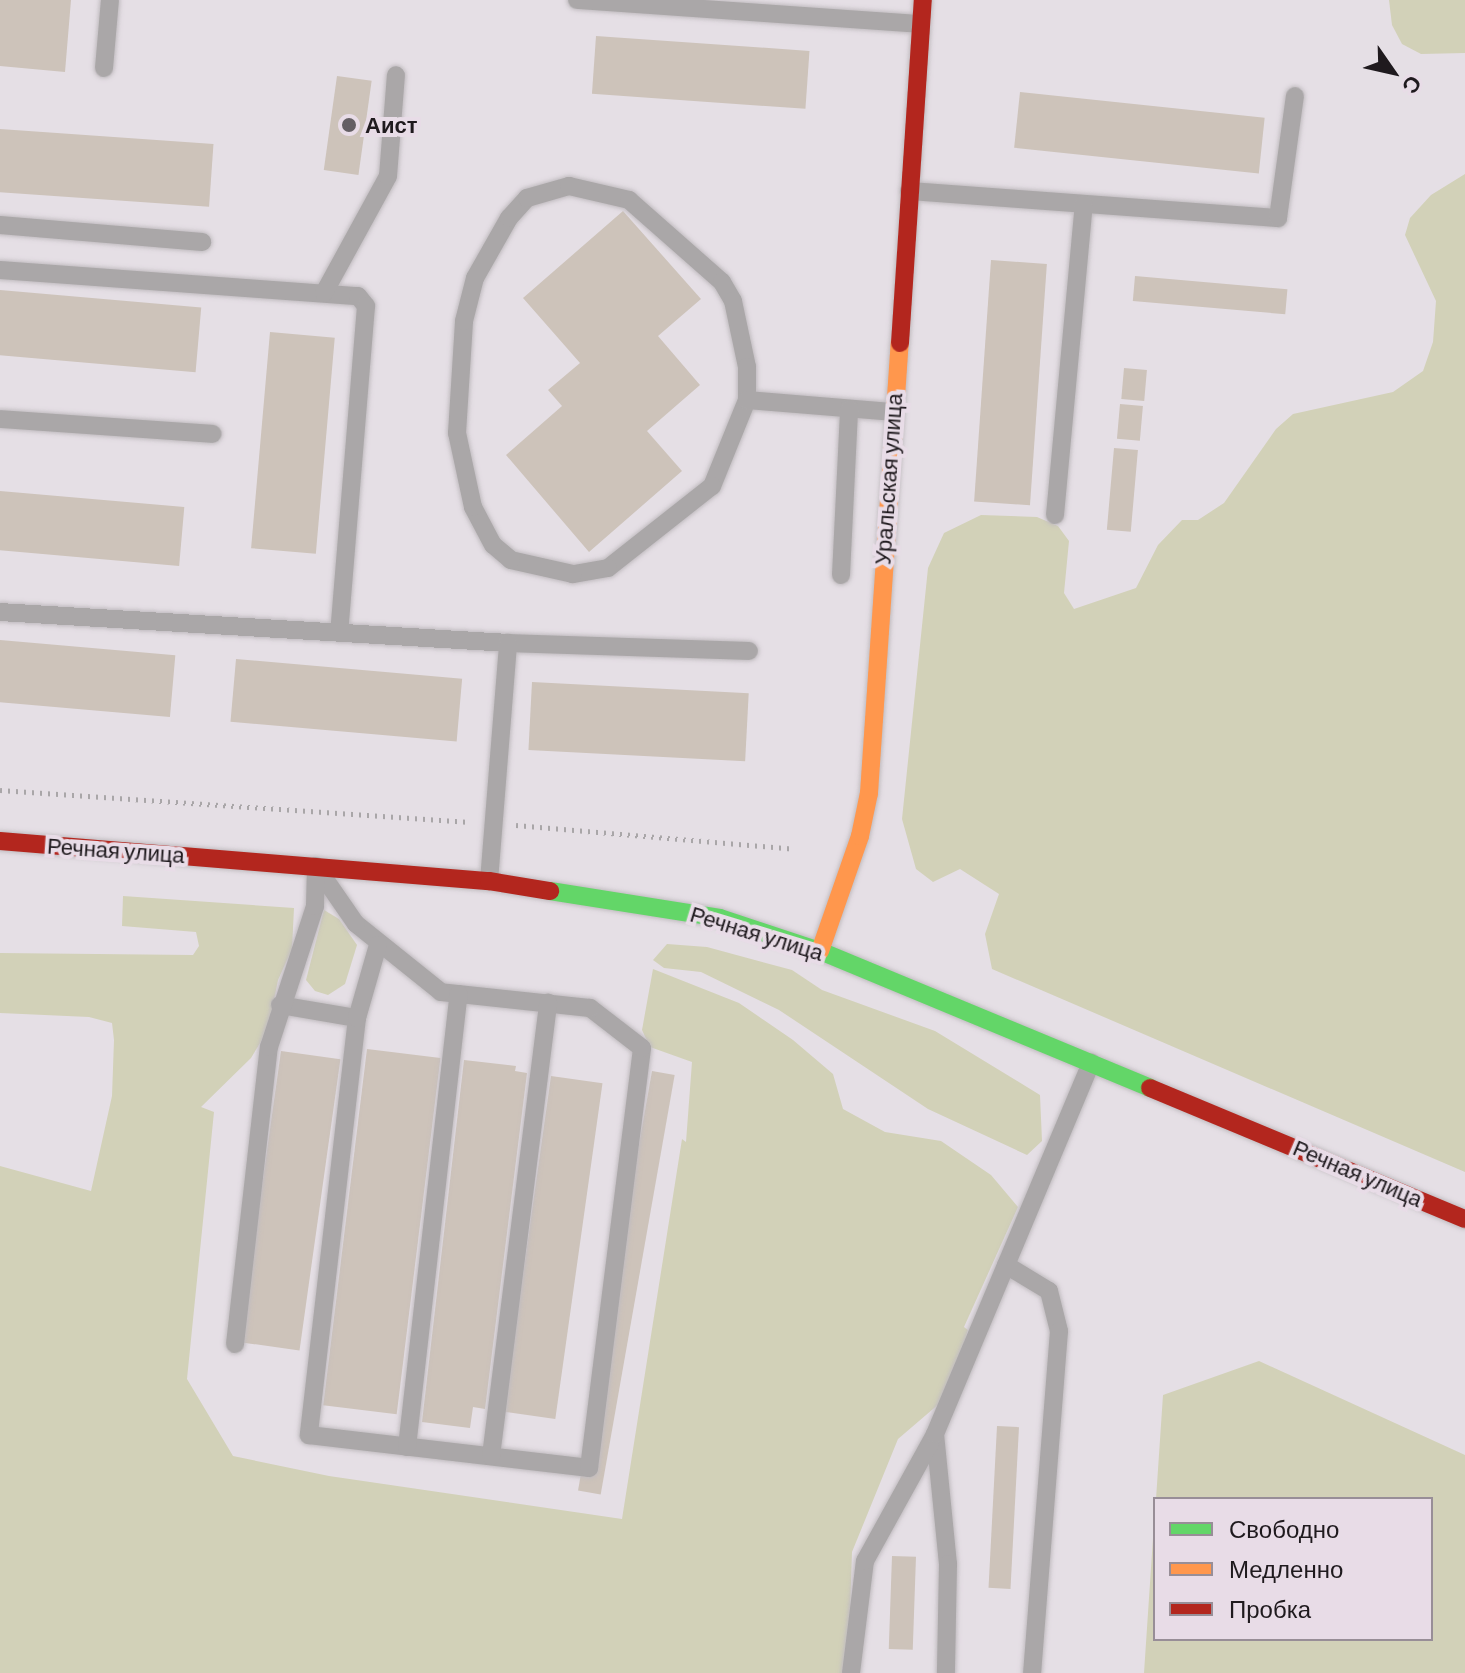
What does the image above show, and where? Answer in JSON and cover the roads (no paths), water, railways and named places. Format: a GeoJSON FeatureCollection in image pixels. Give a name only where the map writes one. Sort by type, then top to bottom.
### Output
{"type":"FeatureCollection","features":[{"type":"Feature","properties":{"kind":"street","name":"Уральская улица"},"geometry":{"type":"LineString","coordinates":[[820,951],[856,849],[869,793],[907,190],[923,0]]}},
{"type":"Feature","properties":{"kind":"street","name":"Речная улица"},"geometry":{"type":"LineString","coordinates":[[0,841],[489,881],[720,918],[820,951],[1465,1219]]}},
{"type":"Feature","properties":{"kind":"lane"},"geometry":{"type":"LineString","coordinates":[[104,68],[110,0]]}},
{"type":"Feature","properties":{"kind":"lane"},"geometry":{"type":"LineString","coordinates":[[577,0],[920,24]]}},
{"type":"Feature","properties":{"kind":"lane"},"geometry":{"type":"LineString","coordinates":[[324,293],[388,176],[396,75]]}},
{"type":"Feature","properties":{"kind":"lane"},"geometry":{"type":"LineString","coordinates":[[907,190],[1278,218],[1295,96]]}},
{"type":"Feature","properties":{"kind":"lane"},"geometry":{"type":"LineString","coordinates":[[569,186],[629,200],[722,282],[733,301],[747,367],[747,400],[712,486],[608,568],[573,574],[511,560],[493,545],[473,507],[457,433],[464,321],[475,278],[509,218],[527,198],[569,186]]}},
{"type":"Feature","properties":{"kind":"lane"},"geometry":{"type":"LineString","coordinates":[[1055,515],[1084,204]]}},
{"type":"Feature","properties":{"kind":"lane"},"geometry":{"type":"LineString","coordinates":[[0,225],[202,242]]}},
{"type":"Feature","properties":{"kind":"lane"},"geometry":{"type":"LineString","coordinates":[[0,270],[358,296],[366,306],[339,632]]}},
{"type":"Feature","properties":{"kind":"lane"},"geometry":{"type":"LineString","coordinates":[[747,400],[892,412]]}},
{"type":"Feature","properties":{"kind":"lane"},"geometry":{"type":"LineString","coordinates":[[841,575],[849,409]]}},
{"type":"Feature","properties":{"kind":"lane"},"geometry":{"type":"LineString","coordinates":[[0,419],[212,434]]}},
{"type":"Feature","properties":{"kind":"lane"},"geometry":{"type":"LineString","coordinates":[[0,612],[508,643],[749,651]]}},
{"type":"Feature","properties":{"kind":"lane"},"geometry":{"type":"LineString","coordinates":[[489,881],[508,643]]}},
{"type":"Feature","properties":{"kind":"lane"},"geometry":{"type":"LineString","coordinates":[[316,866],[356,924],[419,979],[441,992],[590,1008],[642,1048],[589,1468],[309,1435],[357,1018],[378,945]]}},
{"type":"Feature","properties":{"kind":"lane"},"geometry":{"type":"LineString","coordinates":[[235,1344],[269,1047],[280,1005],[299,963],[315,906],[316,866]]}},
{"type":"Feature","properties":{"kind":"lane"},"geometry":{"type":"LineString","coordinates":[[407,1447],[459,994]]}},
{"type":"Feature","properties":{"kind":"lane"},"geometry":{"type":"LineString","coordinates":[[491,1456],[548,1003]]}},
{"type":"Feature","properties":{"kind":"lane"},"geometry":{"type":"LineString","coordinates":[[280,1005],[357,1018]]}},
{"type":"Feature","properties":{"kind":"lane"},"geometry":{"type":"LineString","coordinates":[[851,1673],[865,1561],[935,1434],[1091,1062]]}},
{"type":"Feature","properties":{"kind":"lane"},"geometry":{"type":"LineString","coordinates":[[1006,1265],[1049,1291],[1059,1331],[1032,1673]]}},
{"type":"Feature","properties":{"kind":"lane"},"geometry":{"type":"LineString","coordinates":[[935,1434],[948,1564],[946,1673]]}},
{"type":"Feature","properties":{"kind":"place","name":"Аист"},"geometry":{"type":"Point","coordinates":[349,125]}}]}
